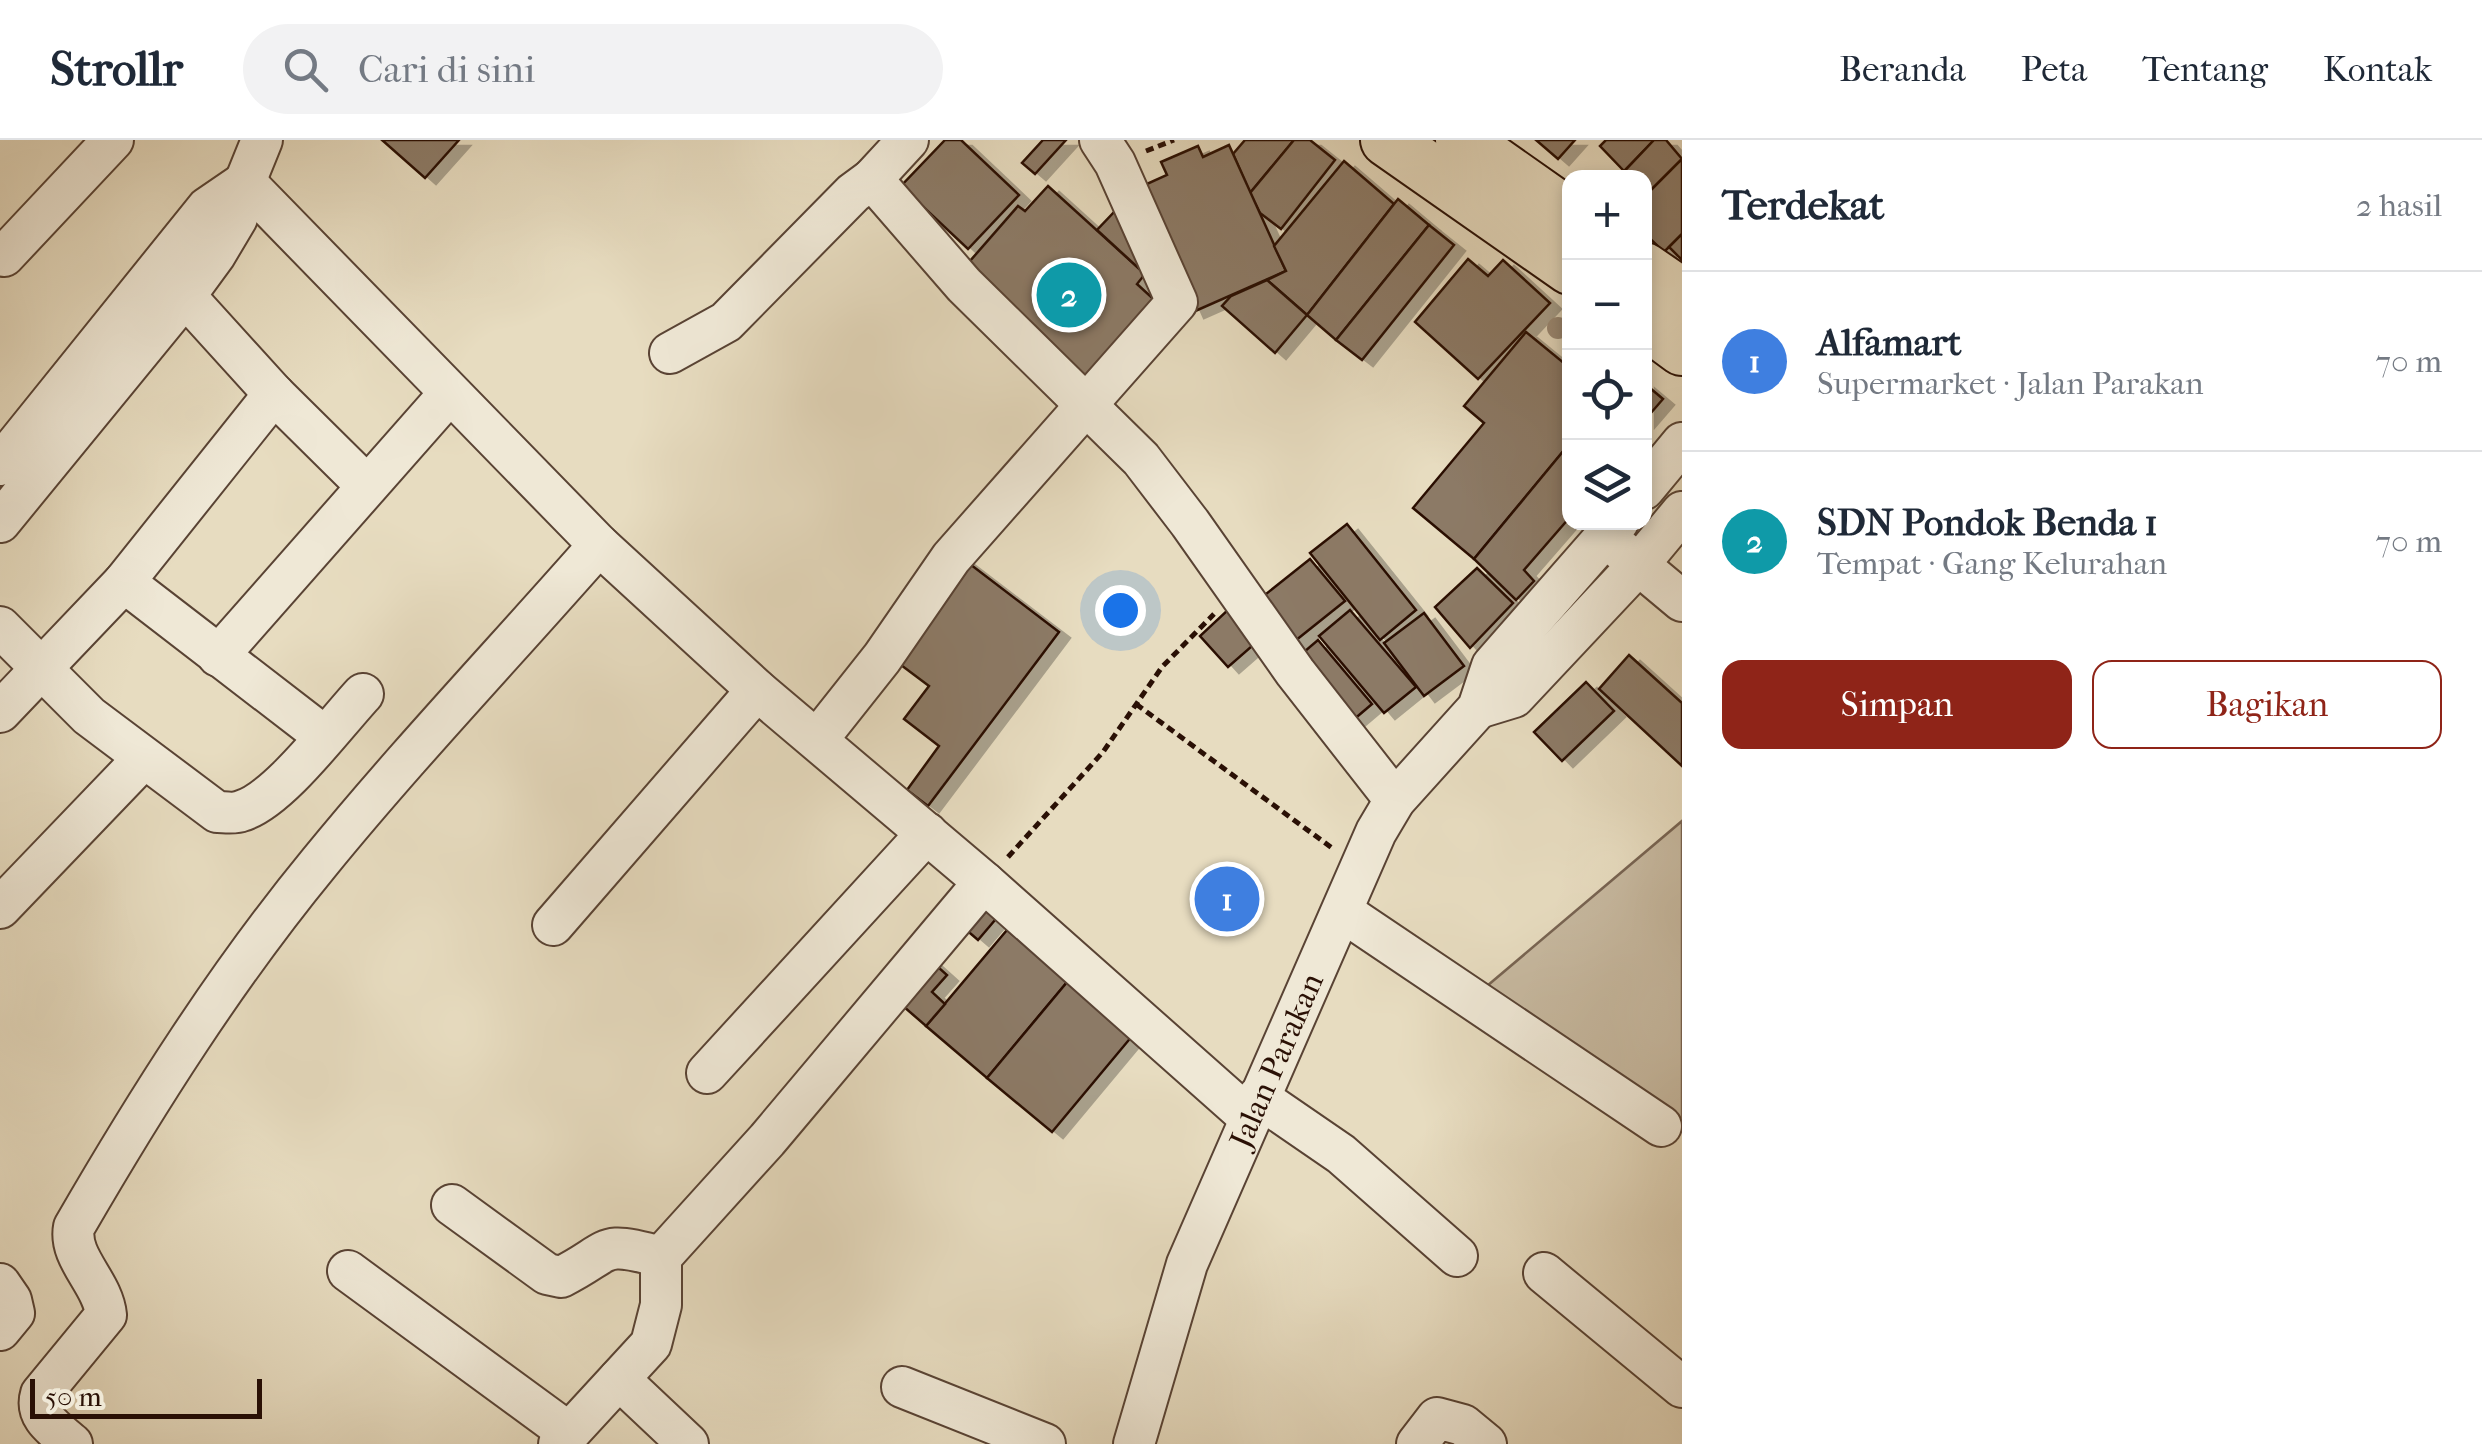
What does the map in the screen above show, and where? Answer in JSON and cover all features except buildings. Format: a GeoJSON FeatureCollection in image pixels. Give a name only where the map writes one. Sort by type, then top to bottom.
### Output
{"type":"FeatureCollection","features":[{"type":"Feature","properties":{"kind":"main road"},"geometry":{"type":"LineString","coordinates":[[1387,140],[1562,262]]}},
{"type":"Feature","properties":{"kind":"main road"},"geometry":{"type":"LineString","coordinates":[[1478,144],[1562,210]]}},
{"type":"Feature","properties":{"kind":"main road"},"geometry":{"type":"LineString","coordinates":[[1652,275],[1682,296]]}},
{"type":"Feature","properties":{"kind":"main road"},"geometry":{"type":"LineString","coordinates":[[1652,329],[1682,348]]}},
{"type":"Feature","properties":{"kind":"street"},"geometry":{"type":"LineString","coordinates":[[4,256],[113,140]]}},
{"type":"Feature","properties":{"kind":"street"},"geometry":{"type":"LineString","coordinates":[[0,522],[185,296],[237,218],[245,182],[262,140]]}},
{"type":"Feature","properties":{"kind":"street"},"geometry":{"type":"LineString","coordinates":[[670,353],[726,322],[908,140]]}},
{"type":"Feature","properties":{"kind":"street"},"geometry":{"type":"LineString","coordinates":[[817,740],[882,658],[952,558],[1177,302],[1108,151]]}},
{"type":"Feature","properties":{"kind":"street"},"geometry":{"type":"LineString","coordinates":[[872,178],[964,285],[1164,487],[1296,672],[1395,800]]}},
{"type":"Feature","properties":{"kind":"street"},"geometry":{"type":"LineString","coordinates":[[245,182],[599,545],[757,690],[1254,1107],[1341,1154],[1457,1256]]}},
{"type":"Feature","properties":{"kind":"street"},"geometry":{"type":"LineString","coordinates":[[5,448],[207,208],[245,182]]}},
{"type":"Feature","properties":{"kind":"street"},"geometry":{"type":"LineString","coordinates":[[185,296],[274,394],[366,486]]}},
{"type":"Feature","properties":{"kind":"street"},"geometry":{"type":"LineString","coordinates":[[1652,332],[1682,362]]}},
{"type":"Feature","properties":{"kind":"street"},"geometry":{"type":"LineString","coordinates":[[0,712],[124,582],[274,394]]}},
{"type":"Feature","properties":{"kind":"street"},"geometry":{"type":"LineString","coordinates":[[218,656],[449,394]]}},
{"type":"Feature","properties":{"kind":"street"},"geometry":{"type":"LineString","coordinates":[[1652,479],[1682,443]]}},
{"type":"Feature","properties":{"kind":"street","name":"Jalan Parakan"},"geometry":{"type":"LineString","coordinates":[[1478,708],[1514,697],[1639,564],[1682,512]]}},
{"type":"Feature","properties":{"kind":"street"},"geometry":{"type":"LineString","coordinates":[[1612,530],[1639,564],[1682,601]]}},
{"type":"Feature","properties":{"kind":"street","name":"Jalan Parakan"},"geometry":{"type":"LineString","coordinates":[[1134,1444],[1187,1264],[1359,867],[1395,800],[1478,708],[1492,666],[1612,530]]}},
{"type":"Feature","properties":{"kind":"street"},"geometry":{"type":"LineString","coordinates":[[72,1444],[41,1416],[38,1406],[41,1394],[106,1315],[104,1301],[71,1241],[74,1226],[112,1161],[240,966],[318,864],[599,545]]}},
{"type":"Feature","properties":{"kind":"street"},"geometry":{"type":"LineString","coordinates":[[124,582],[324,736]]}},
{"type":"Feature","properties":{"kind":"street"},"geometry":{"type":"LineString","coordinates":[[0,626],[90,716],[217,812],[238,812],[256,804],[287,778],[363,694]]}},
{"type":"Feature","properties":{"kind":"street"},"geometry":{"type":"LineString","coordinates":[[554,925],[757,690]]}},
{"type":"Feature","properties":{"kind":"street"},"geometry":{"type":"LineString","coordinates":[[0,908],[143,759]]}},
{"type":"Feature","properties":{"kind":"street"},"geometry":{"type":"LineString","coordinates":[[708,1073],[927,833]]}},
{"type":"Feature","properties":{"kind":"street"},"geometry":{"type":"LineString","coordinates":[[348,1270],[564,1438],[650,1344],[661,1305],[660,1257],[767,1140],[984,882]]}},
{"type":"Feature","properties":{"kind":"street"},"geometry":{"type":"LineString","coordinates":[[1342,912],[1661,1126]]}},
{"type":"Feature","properties":{"kind":"street"},"geometry":{"type":"LineString","coordinates":[[452,1205],[547,1274],[560,1277],[611,1247],[626,1246],[660,1257]]}},
{"type":"Feature","properties":{"kind":"street"},"geometry":{"type":"LineString","coordinates":[[1544,1273],[1682,1387]]}},
{"type":"Feature","properties":{"kind":"street"},"geometry":{"type":"LineString","coordinates":[[0,1284],[14,1313],[0,1330]]}},
{"type":"Feature","properties":{"kind":"street"},"geometry":{"type":"LineString","coordinates":[[619,1378],[688,1444]]}},
{"type":"Feature","properties":{"kind":"street"},"geometry":{"type":"LineString","coordinates":[[902,1388],[1045,1444]]}},
{"type":"Feature","properties":{"kind":"street"},"geometry":{"type":"LineString","coordinates":[[1417,1444],[1437,1418],[1463,1425],[1486,1444]]}},
{"type":"Feature","properties":{"kind":"path"},"geometry":{"type":"LineString","coordinates":[[984,882],[1103,752],[1162,667],[1238,591]]}},
{"type":"Feature","properties":{"kind":"path"},"geometry":{"type":"LineString","coordinates":[[1136,704],[1359,867]]}},
{"type":"Feature","properties":{"kind":"shaded area"},"geometry":{"type":"Polygon","coordinates":[[[1682,821],[1682,1117],[1674,1123],[1487,986],[1682,821]]]}},
{"type":"Feature","properties":{"kind":"place","name":"SDN Pondok Benda 1"},"geometry":{"type":"Point","coordinates":[1069,295]}},
{"type":"Feature","properties":{"kind":"place","name":"Alfamart"},"geometry":{"type":"Point","coordinates":[1227,899]}}]}
